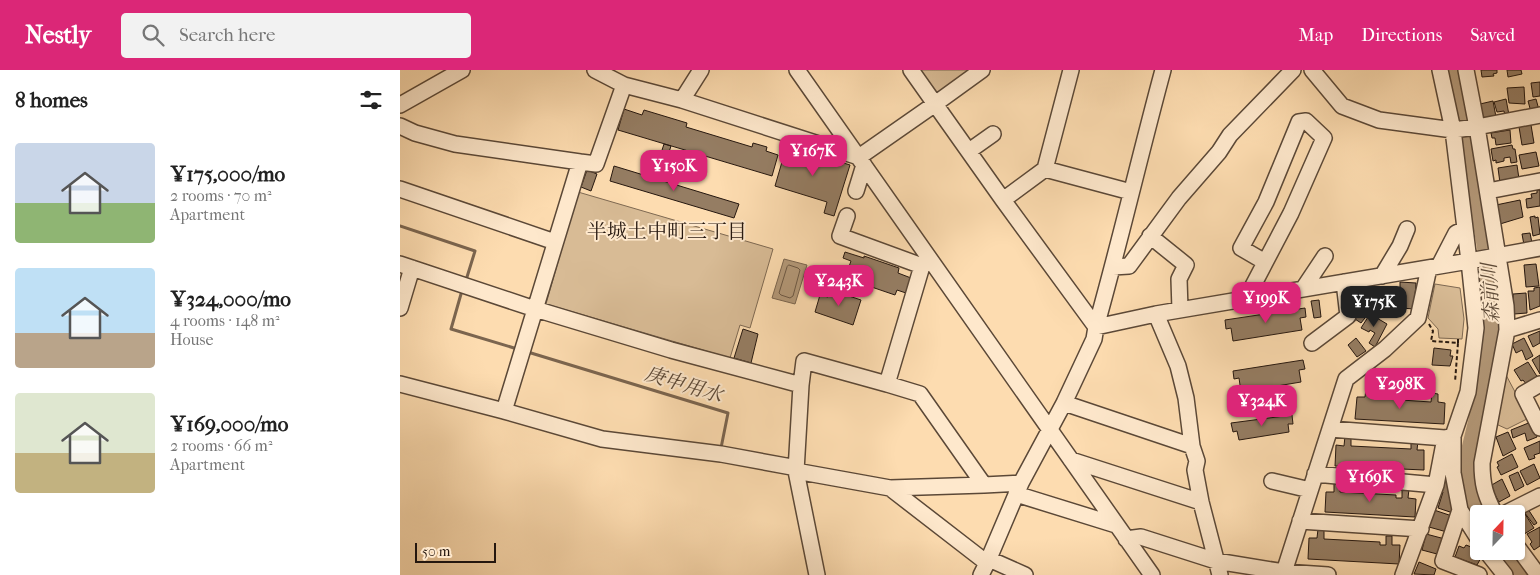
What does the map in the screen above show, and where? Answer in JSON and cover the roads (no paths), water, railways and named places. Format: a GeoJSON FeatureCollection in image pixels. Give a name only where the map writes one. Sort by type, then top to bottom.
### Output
{"type":"FeatureCollection","features":[{"type":"Feature","properties":{"kind":"street"},"geometry":{"type":"LineString","coordinates":[[400,105],[462,70]]}},
{"type":"Feature","properties":{"kind":"street"},"geometry":{"type":"LineString","coordinates":[[595,70],[624,85],[682,100],[862,161]]}},
{"type":"Feature","properties":{"kind":"street"},"geometry":{"type":"LineString","coordinates":[[682,100],[701,70]]}},
{"type":"Feature","properties":{"kind":"street"},"geometry":{"type":"LineString","coordinates":[[797,70],[862,161],[926,263],[1071,460],[1152,575]]}},
{"type":"Feature","properties":{"kind":"street"},"geometry":{"type":"LineString","coordinates":[[912,70],[1003,200],[1096,327]]}},
{"type":"Feature","properties":{"kind":"street"},"geometry":{"type":"LineString","coordinates":[[856,191],[862,161],[982,70]]}},
{"type":"Feature","properties":{"kind":"street"},"geometry":{"type":"LineString","coordinates":[[1003,200],[1045,169],[1071,70]]}},
{"type":"Feature","properties":{"kind":"street"},"geometry":{"type":"LineString","coordinates":[[986,566],[1019,488],[1064,403],[1094,339],[1130,192],[1163,70]]}},
{"type":"Feature","properties":{"kind":"street"},"geometry":{"type":"LineString","coordinates":[[1113,267],[1129,266],[1179,198],[1219,152],[1230,135],[1293,70]]}},
{"type":"Feature","properties":{"kind":"street"},"geometry":{"type":"LineString","coordinates":[[1312,70],[1342,106],[1378,120],[1453,130],[1540,115]]}},
{"type":"Feature","properties":{"kind":"street"},"geometry":{"type":"LineString","coordinates":[[1403,575],[1436,484],[1449,437],[1468,392],[1476,328],[1453,130],[1440,70]]}},
{"type":"Feature","properties":{"kind":"street"},"geometry":{"type":"LineString","coordinates":[[1466,70],[1506,306],[1507,330],[1482,463],[1482,482],[1490,505]]}},
{"type":"Feature","properties":{"kind":"street"},"geometry":{"type":"LineString","coordinates":[[400,126],[415,133],[455,144],[596,164],[624,85]]}},
{"type":"Feature","properties":{"kind":"street"},"geometry":{"type":"LineString","coordinates":[[1246,299],[1291,213],[1324,138],[1306,121],[1299,122],[1266,202],[1241,248],[1265,262]]}},
{"type":"Feature","properties":{"kind":"street"},"geometry":{"type":"LineString","coordinates":[[969,151],[993,134]]}},
{"type":"Feature","properties":{"kind":"street"},"geometry":{"type":"LineString","coordinates":[[504,410],[580,162]]}},
{"type":"Feature","properties":{"kind":"street"},"geometry":{"type":"LineString","coordinates":[[1045,169],[1130,192]]}},
{"type":"Feature","properties":{"kind":"street"},"geometry":{"type":"LineString","coordinates":[[1488,192],[1540,181]]}},
{"type":"Feature","properties":{"kind":"street"},"geometry":{"type":"LineString","coordinates":[[400,190],[555,242]]}},
{"type":"Feature","properties":{"kind":"street"},"geometry":{"type":"LineString","coordinates":[[848,216],[840,236],[926,263]]}},
{"type":"Feature","properties":{"kind":"street"},"geometry":{"type":"LineString","coordinates":[[1382,276],[1400,246],[1407,229]]}},
{"type":"Feature","properties":{"kind":"street"},"geometry":{"type":"LineString","coordinates":[[1284,572],[1346,379],[1385,349],[1418,318],[1434,267],[1456,233],[1465,229]]}},
{"type":"Feature","properties":{"kind":"street"},"geometry":{"type":"LineString","coordinates":[[1150,236],[1186,264],[1180,279],[1180,310]]}},
{"type":"Feature","properties":{"kind":"street"},"geometry":{"type":"LineString","coordinates":[[1096,327],[1156,314],[1540,248]]}},
{"type":"Feature","properties":{"kind":"street"},"geometry":{"type":"LineString","coordinates":[[1303,289],[1325,256]]}},
{"type":"Feature","properties":{"kind":"street"},"geometry":{"type":"LineString","coordinates":[[887,384],[926,263]]}},
{"type":"Feature","properties":{"kind":"street"},"geometry":{"type":"LineString","coordinates":[[400,308],[406,266],[535,310],[800,385]]}},
{"type":"Feature","properties":{"kind":"street"},"geometry":{"type":"LineString","coordinates":[[1312,343],[1348,316],[1344,282]]}},
{"type":"Feature","properties":{"kind":"street"},"geometry":{"type":"LineString","coordinates":[[1156,314],[1178,366],[1186,398],[1192,446],[1197,461],[1195,470],[1200,502],[1218,568]]}},
{"type":"Feature","properties":{"kind":"street"},"geometry":{"type":"LineString","coordinates":[[1507,330],[1540,320]]}},
{"type":"Feature","properties":{"kind":"street"},"geometry":{"type":"LineString","coordinates":[[817,575],[797,470],[800,385],[804,361],[920,394],[984,486]]}},
{"type":"Feature","properties":{"kind":"street"},"geometry":{"type":"LineString","coordinates":[[400,384],[504,410],[602,439],[721,454],[890,488],[984,486],[1019,488],[1116,525]]}},
{"type":"Feature","properties":{"kind":"street"},"geometry":{"type":"LineString","coordinates":[[1540,384],[1523,394],[1540,428]]}},
{"type":"Feature","properties":{"kind":"street"},"geometry":{"type":"LineString","coordinates":[[1064,403],[1192,446]]}},
{"type":"Feature","properties":{"kind":"street"},"geometry":{"type":"LineString","coordinates":[[1330,429],[1449,437]]}},
{"type":"Feature","properties":{"kind":"street"},"geometry":{"type":"LineString","coordinates":[[1449,437],[1460,510],[1470,526]]}},
{"type":"Feature","properties":{"kind":"street"},"geometry":{"type":"LineString","coordinates":[[1071,460],[1200,502]]}},
{"type":"Feature","properties":{"kind":"street"},"geometry":{"type":"LineString","coordinates":[[1315,474],[1436,484]]}},
{"type":"Feature","properties":{"kind":"street"},"geometry":{"type":"LineString","coordinates":[[1272,481],[1310,490]]}},
{"type":"Feature","properties":{"kind":"street"},"geometry":{"type":"LineString","coordinates":[[890,488],[986,566],[1025,575]]}},
{"type":"Feature","properties":{"kind":"street"},"geometry":{"type":"LineString","coordinates":[[1522,505],[1540,496]]}},
{"type":"Feature","properties":{"kind":"street"},"geometry":{"type":"LineString","coordinates":[[1460,510],[1444,561],[1479,575]]}},
{"type":"Feature","properties":{"kind":"street"},"geometry":{"type":"LineString","coordinates":[[1300,521],[1421,529]]}},
{"type":"Feature","properties":{"kind":"street"},"geometry":{"type":"LineString","coordinates":[[1126,539],[1140,537],[1218,568],[1321,575]]}},
{"type":"Feature","properties":{"kind":"street"},"geometry":{"type":"LineString","coordinates":[[1525,557],[1538,575]]}},
{"type":"Feature","properties":{"kind":"street"},"geometry":{"type":"LineString","coordinates":[[1493,560],[1505,575]]}},
{"type":"Feature","properties":{"kind":"water"},"geometry":{"type":"Polygon","coordinates":[[[784,259],[807,265],[795,304],[772,298],[784,259]]]}},
{"type":"Feature","properties":{"kind":"waterway","name":"森前川"},"geometry":{"type":"LineString","coordinates":[[1454,70],[1487,247],[1493,329],[1480,393],[1479,418],[1468,463],[1467,479],[1476,505]]}},
{"type":"Feature","properties":{"kind":"waterway","name":"庚申用水"},"geometry":{"type":"LineString","coordinates":[[400,226],[475,251],[467,277]]}},
{"type":"Feature","properties":{"kind":"waterway","name":"庚申用水"},"geometry":{"type":"LineString","coordinates":[[461,294],[451,329],[514,348]]}},
{"type":"Feature","properties":{"kind":"waterway","name":"庚申用水"},"geometry":{"type":"LineString","coordinates":[[531,353],[728,413],[721,448],[724,448]]}},
{"type":"Feature","properties":{"kind":"waterway","name":"森前川"},"geometry":{"type":"LineString","coordinates":[[1511,560],[1522,575]]}},
{"type":"Feature","properties":{"kind":"district","name":"半城土中町三丁目"},"geometry":{"type":"Point","coordinates":[667,231]}}]}
